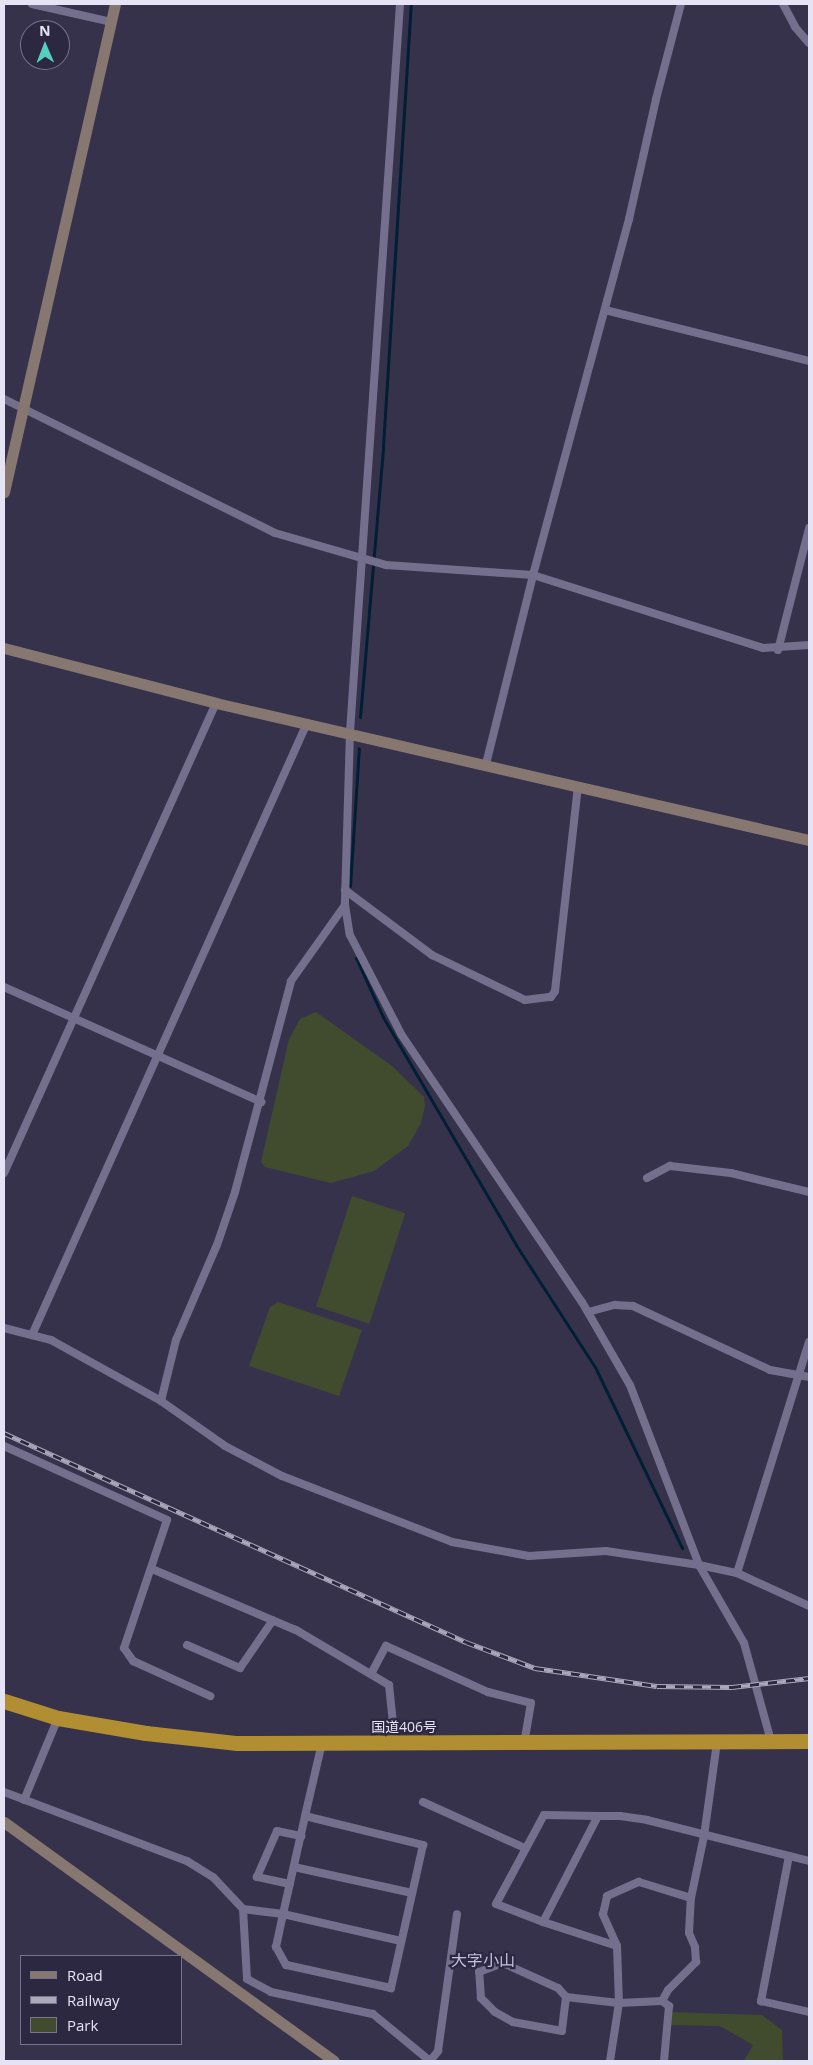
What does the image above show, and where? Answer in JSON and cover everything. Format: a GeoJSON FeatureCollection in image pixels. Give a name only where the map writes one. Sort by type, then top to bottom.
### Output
{"type":"FeatureCollection","features":[{"type":"Feature","properties":{"kind":"highway","name":"国道406号"},"geometry":{"type":"LineString","coordinates":[[4,1701],[58,1718],[146,1733],[237,1744],[395,1742],[524,1744],[809,1741]]}},
{"type":"Feature","properties":{"kind":"street"},"geometry":{"type":"LineString","coordinates":[[32,4],[111,22]]}},
{"type":"Feature","properties":{"kind":"street"},"geometry":{"type":"LineString","coordinates":[[4,492],[115,4]]}},
{"type":"Feature","properties":{"kind":"street"},"geometry":{"type":"LineString","coordinates":[[400,4],[365,559],[350,732],[345,890],[345,905],[350,935],[400,1034],[588,1312],[630,1385],[698,1565],[744,1643],[771,1741]]}},
{"type":"Feature","properties":{"kind":"street"},"geometry":{"type":"LineString","coordinates":[[486,764],[533,575],[605,310],[681,4]]}},
{"type":"Feature","properties":{"kind":"street"},"geometry":{"type":"LineString","coordinates":[[783,4],[795,27],[809,43]]}},
{"type":"Feature","properties":{"kind":"street"},"geometry":{"type":"LineString","coordinates":[[605,310],[809,361]]}},
{"type":"Feature","properties":{"kind":"street"},"geometry":{"type":"LineString","coordinates":[[4,399],[275,533],[378,563],[422,569],[533,575],[743,643],[778,650],[809,645]]}},
{"type":"Feature","properties":{"kind":"street"},"geometry":{"type":"LineString","coordinates":[[778,650],[809,528]]}},
{"type":"Feature","properties":{"kind":"street"},"geometry":{"type":"LineString","coordinates":[[4,648],[216,703],[350,732],[809,840]]}},
{"type":"Feature","properties":{"kind":"street"},"geometry":{"type":"LineString","coordinates":[[4,1173],[216,703]]}},
{"type":"Feature","properties":{"kind":"street"},"geometry":{"type":"LineString","coordinates":[[32,1335],[307,723]]}},
{"type":"Feature","properties":{"kind":"street"},"geometry":{"type":"LineString","coordinates":[[345,890],[432,955],[525,1000],[551,997],[555,991],[578,786]]}},
{"type":"Feature","properties":{"kind":"street"},"geometry":{"type":"LineString","coordinates":[[161,1401],[176,1340],[217,1245],[261,1102],[291,981],[345,905]]}},
{"type":"Feature","properties":{"kind":"street"},"geometry":{"type":"LineString","coordinates":[[4,987],[74,1020],[261,1102]]}},
{"type":"Feature","properties":{"kind":"street"},"geometry":{"type":"LineString","coordinates":[[647,1178],[670,1166],[731,1173],[809,1192]]}},
{"type":"Feature","properties":{"kind":"street"},"geometry":{"type":"LineString","coordinates":[[588,1312],[615,1305],[633,1306],[749,1361],[798,1376],[809,1377]]}},
{"type":"Feature","properties":{"kind":"street"},"geometry":{"type":"LineString","coordinates":[[4,1328],[51,1340],[161,1401],[225,1446],[282,1476],[452,1542],[529,1556],[606,1551],[698,1565],[737,1573],[809,1606]]}},
{"type":"Feature","properties":{"kind":"street"},"geometry":{"type":"LineString","coordinates":[[737,1573],[809,1342]]}},
{"type":"Feature","properties":{"kind":"street"},"geometry":{"type":"LineString","coordinates":[[4,1446],[167,1520],[124,1648],[133,1661],[210,1696]]}},
{"type":"Feature","properties":{"kind":"street"},"geometry":{"type":"LineString","coordinates":[[152,1569],[273,1620],[389,1685],[395,1742]]}},
{"type":"Feature","properties":{"kind":"street"},"geometry":{"type":"LineString","coordinates":[[187,1645],[240,1668],[273,1620]]}},
{"type":"Feature","properties":{"kind":"street"},"geometry":{"type":"LineString","coordinates":[[371,1674],[386,1646],[488,1692],[531,1703],[524,1744]]}},
{"type":"Feature","properties":{"kind":"street"},"geometry":{"type":"LineString","coordinates":[[24,1800],[58,1718]]}},
{"type":"Feature","properties":{"kind":"street"},"geometry":{"type":"LineString","coordinates":[[662,2001],[696,1962],[695,1947],[689,1933],[691,1898],[704,1836],[717,1742]]}},
{"type":"Feature","properties":{"kind":"street"},"geometry":{"type":"LineString","coordinates":[[305,1816],[423,1845],[391,1988],[286,1966],[276,1946],[305,1816],[322,1744]]}},
{"type":"Feature","properties":{"kind":"street"},"geometry":{"type":"LineString","coordinates":[[4,1792],[187,1861],[213,1877],[243,1908],[283,1914],[401,1941]]}},
{"type":"Feature","properties":{"kind":"street"},"geometry":{"type":"LineString","coordinates":[[423,1802],[525,1848]]}},
{"type":"Feature","properties":{"kind":"street"},"geometry":{"type":"LineString","coordinates":[[617,1946],[543,1922],[496,1904],[544,1815],[620,1816],[647,1820],[704,1836],[809,1861]]}},
{"type":"Feature","properties":{"kind":"street"},"geometry":{"type":"LineString","coordinates":[[543,1922],[598,1816]]}},
{"type":"Feature","properties":{"kind":"street"},"geometry":{"type":"LineString","coordinates":[[4,1822],[334,2061]]}},
{"type":"Feature","properties":{"kind":"street"},"geometry":{"type":"LineString","coordinates":[[290,1884],[257,1877],[277,1831],[301,1836]]}},
{"type":"Feature","properties":{"kind":"street"},"geometry":{"type":"LineString","coordinates":[[789,1856],[761,2001],[809,2012]]}},
{"type":"Feature","properties":{"kind":"street"},"geometry":{"type":"LineString","coordinates":[[294,1867],[412,1893]]}},
{"type":"Feature","properties":{"kind":"street"},"geometry":{"type":"LineString","coordinates":[[610,2061],[619,2002],[617,1946],[603,1914],[606,1896],[639,1882],[691,1898]]}},
{"type":"Feature","properties":{"kind":"street"},"geometry":{"type":"LineString","coordinates":[[243,1908],[247,1978],[271,1992],[373,2014],[430,2061],[438,2051],[457,1914]]}},
{"type":"Feature","properties":{"kind":"street"},"geometry":{"type":"LineString","coordinates":[[566,1997],[562,2031],[513,2022],[495,2012],[482,1998],[479,1972],[503,1962],[558,1988],[566,1997],[619,2002],[662,2001],[669,2006],[664,2061]]}},
{"type":"Feature","properties":{"kind":"green space"},"geometry":{"type":"Polygon","coordinates":[[[316,1012],[392,1066],[424,1097],[425,1106],[421,1123],[408,1146],[374,1171],[331,1183],[265,1167],[261,1162],[289,1039],[300,1019],[316,1012]]]}},
{"type":"Feature","properties":{"kind":"green space"},"geometry":{"type":"Polygon","coordinates":[[[352,1196],[405,1213],[369,1324],[316,1306],[352,1196]]]}},
{"type":"Feature","properties":{"kind":"green space"},"geometry":{"type":"Polygon","coordinates":[[[278,1302],[362,1330],[339,1396],[249,1366],[270,1307],[278,1302]]]}},
{"type":"Feature","properties":{"kind":"green space"},"geometry":{"type":"Polygon","coordinates":[[[669,2012],[762,2015],[782,2030],[783,2061],[744,2061],[753,2045],[720,2026],[669,2025],[669,2012]]]}},
{"type":"Feature","properties":{"kind":"waterway"},"geometry":{"type":"LineString","coordinates":[[360,717],[383,446],[411,4]]}},
{"type":"Feature","properties":{"kind":"waterway"},"geometry":{"type":"LineString","coordinates":[[350,886],[359,748]]}},
{"type":"Feature","properties":{"kind":"waterway"},"geometry":{"type":"LineString","coordinates":[[356,958],[383,1017],[516,1245],[595,1367],[682,1548]]}},
{"type":"Feature","properties":{"kind":"railway"},"geometry":{"type":"LineString","coordinates":[[4,1433],[466,1642],[535,1668],[657,1686],[732,1687],[809,1678]]}},
{"type":"Feature","properties":{"kind":"district","name":"大字小山"},"geometry":{"type":"Point","coordinates":[483,1960]}}]}
